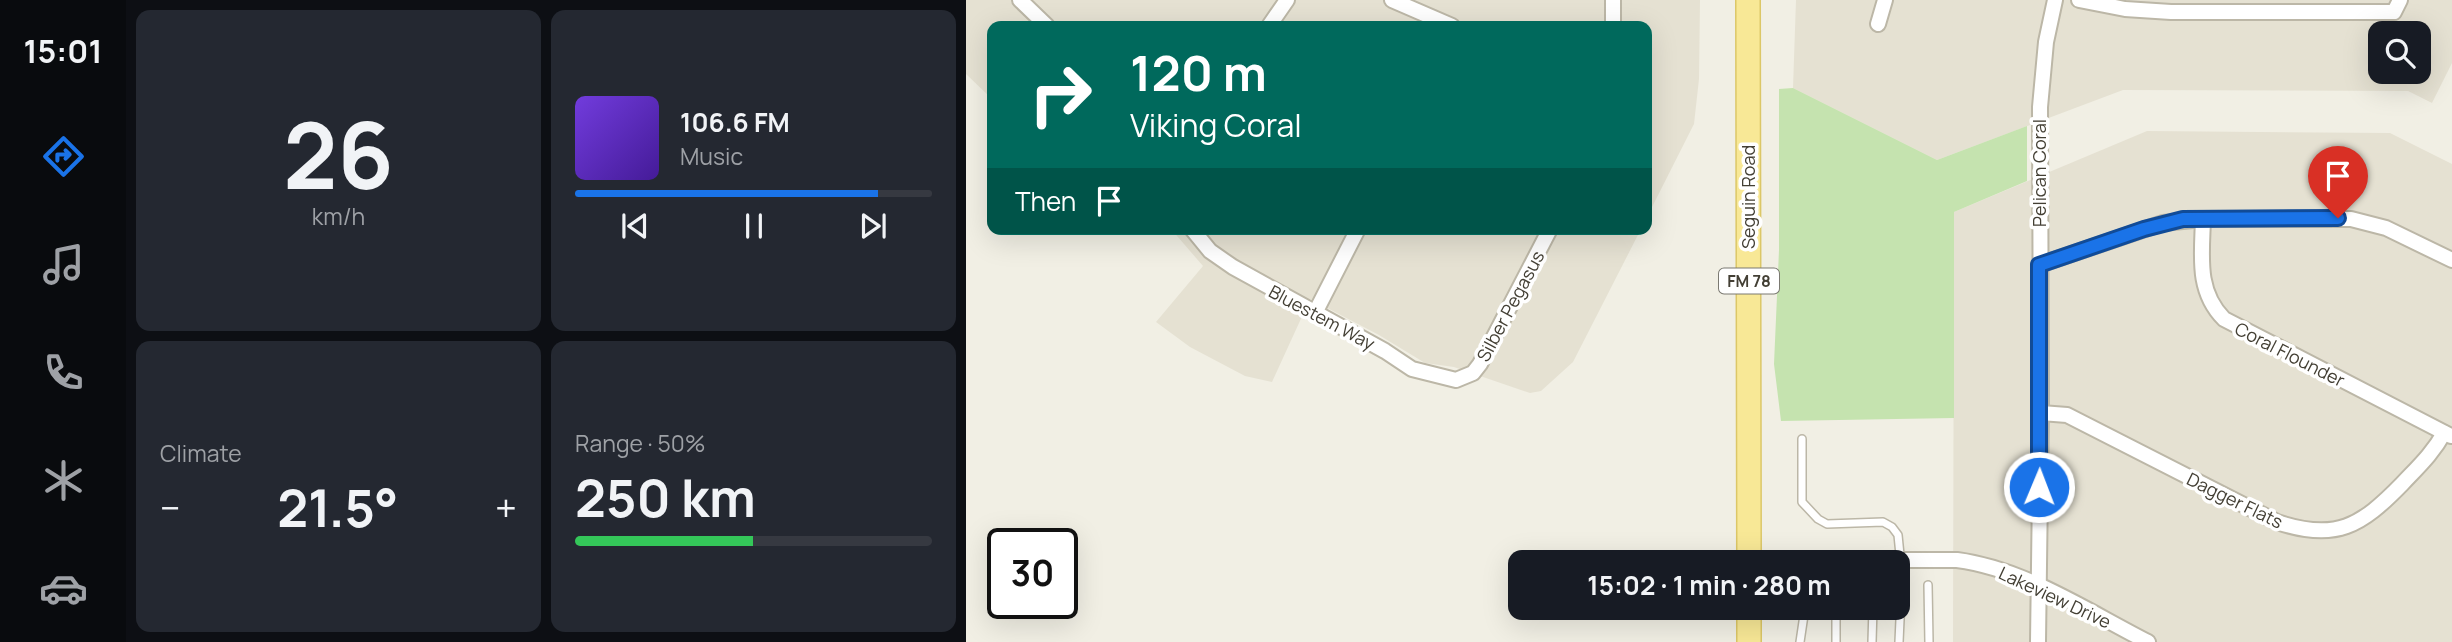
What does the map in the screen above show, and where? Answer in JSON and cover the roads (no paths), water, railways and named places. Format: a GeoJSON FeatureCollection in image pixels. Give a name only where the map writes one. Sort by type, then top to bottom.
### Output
{"type":"FeatureCollection","features":[{"type":"Feature","properties":{"kind":"main road","name":"Seguin Road"},"geometry":{"type":"LineString","coordinates":[[1748,0],[1749,550]]}},
{"type":"Feature","properties":{"kind":"main road"},"geometry":{"type":"LineString","coordinates":[[1749,620],[1749,642]]}},
{"type":"Feature","properties":{"kind":"street"},"geometry":{"type":"LineString","coordinates":[[1272,21],[1287,0]]}},
{"type":"Feature","properties":{"kind":"street"},"geometry":{"type":"LineString","coordinates":[[1392,0],[1440,21]]}},
{"type":"Feature","properties":{"kind":"street"},"geometry":{"type":"LineString","coordinates":[[1613,0],[1613,21]]}},
{"type":"Feature","properties":{"kind":"street"},"geometry":{"type":"LineString","coordinates":[[1878,24],[1885,0]]}},
{"type":"Feature","properties":{"kind":"street","name":"Pelican Coral"},"geometry":{"type":"LineString","coordinates":[[2038,642],[2041,413],[2040,107],[2046,41],[2055,0]]}},
{"type":"Feature","properties":{"kind":"street"},"geometry":{"type":"LineString","coordinates":[[2079,0],[2143,11],[2231,6],[2397,6]]}},
{"type":"Feature","properties":{"kind":"street"},"geometry":{"type":"LineString","coordinates":[[1025,1],[1043,21]]}},
{"type":"Feature","properties":{"kind":"street"},"geometry":{"type":"LineString","coordinates":[[2039,265],[2163,223],[2183,219],[2351,219],[2386,228],[2452,260]]}},
{"type":"Feature","properties":{"kind":"street","name":"Coral Flounder"},"geometry":{"type":"LineString","coordinates":[[2203,219],[2202,279],[2211,303],[2224,319],[2448,435]]}},
{"type":"Feature","properties":{"kind":"street","name":"Bluestem Way"},"geometry":{"type":"LineString","coordinates":[[1197,235],[1210,251],[1233,267],[1385,351],[1412,369],[1442,378],[1465,378]]}},
{"type":"Feature","properties":{"kind":"street"},"geometry":{"type":"LineString","coordinates":[[1315,313],[1355,235]]}},
{"type":"Feature","properties":{"kind":"street","name":"Silber Pegasus"},"geometry":{"type":"LineString","coordinates":[[1465,378],[1480,364],[1547,235]]}},
{"type":"Feature","properties":{"kind":"street","name":"Dagger Flats"},"geometry":{"type":"LineString","coordinates":[[2041,413],[2067,415],[2277,522],[2301,531],[2315,532],[2340,529],[2365,518],[2380,507],[2448,435]]}},
{"type":"Feature","properties":{"kind":"street","name":"Lakeview Drive"},"geometry":{"type":"LineString","coordinates":[[1910,560],[1982,563],[2038,585],[2148,642]]}},
{"type":"Feature","properties":{"kind":"lane"},"geometry":{"type":"LineString","coordinates":[[1801,439],[1802,502],[1818,519],[1827,523],[1883,522],[1892,527],[1898,535],[1900,550]]}},
{"type":"Feature","properties":{"kind":"lane"},"geometry":{"type":"LineString","coordinates":[[1928,585],[1929,642]]}},
{"type":"Feature","properties":{"kind":"lane"},"geometry":{"type":"LineString","coordinates":[[1800,642],[1803,620]]}},
{"type":"Feature","properties":{"kind":"lane"},"geometry":{"type":"LineString","coordinates":[[1836,620],[1836,642]]}},
{"type":"Feature","properties":{"kind":"lane"},"geometry":{"type":"LineString","coordinates":[[1872,642],[1873,620]]}},
{"type":"Feature","properties":{"kind":"lane"},"geometry":{"type":"LineString","coordinates":[[1899,642],[1901,620]]}}]}
